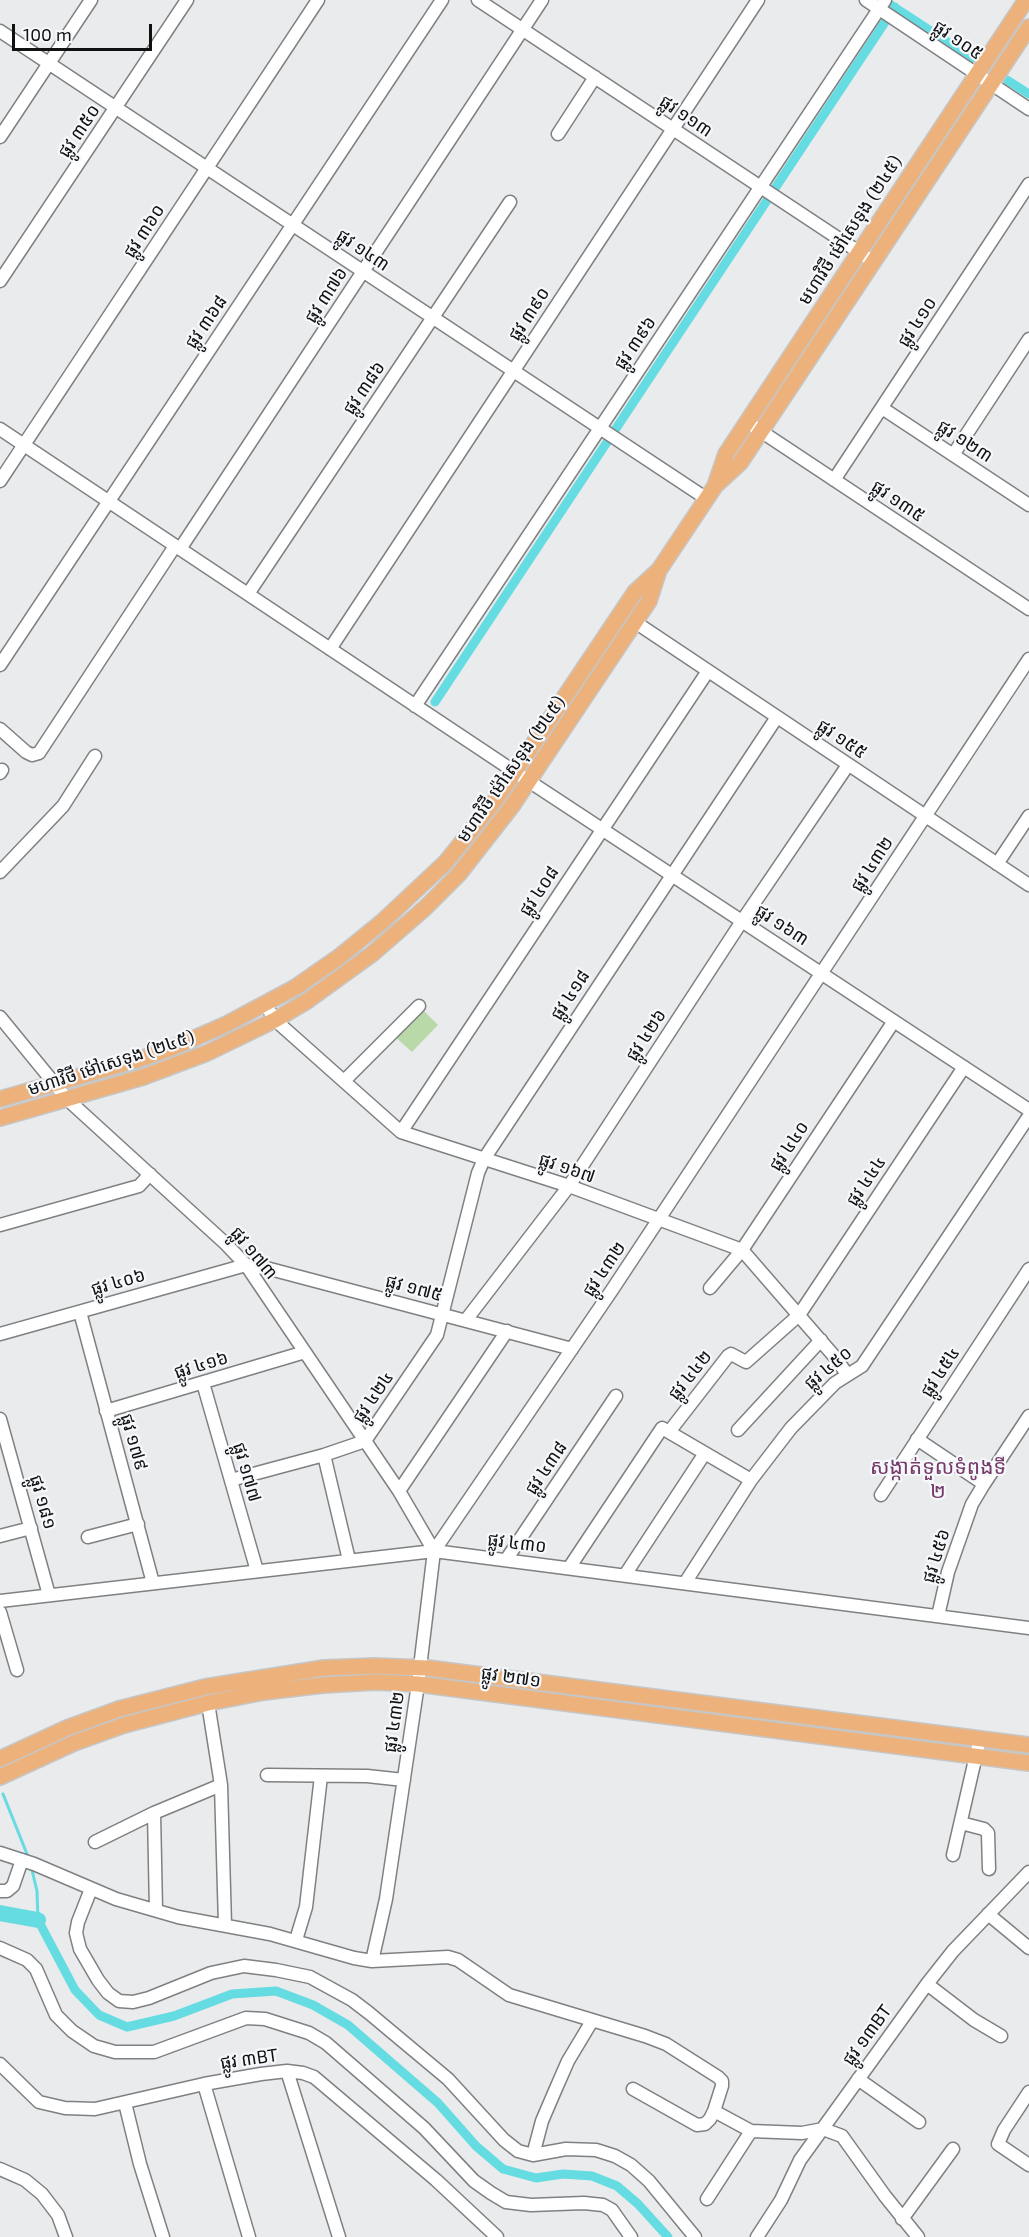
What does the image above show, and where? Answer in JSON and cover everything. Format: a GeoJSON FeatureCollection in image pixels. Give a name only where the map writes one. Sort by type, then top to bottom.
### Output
{"type":"FeatureCollection","features":[{"type":"Feature","properties":{"kind":"main road","name":"មហាវិថី ម៉ៅសេទុង (២៤៥)"},"geometry":{"type":"LineString","coordinates":[[711,492],[726,454],[1026,0]]}},
{"type":"Feature","properties":{"kind":"main road","name":"មហាវិថី ម៉ៅសេទុង (២៤៥)"},"geometry":{"type":"LineString","coordinates":[[0,1099],[172,1048],[227,1024],[265,1004],[296,987],[362,940],[446,862],[515,772],[635,592],[659,570],[711,492],[740,463],[1029,27]]}},
{"type":"Feature","properties":{"kind":"main road","name":"មហាវិថី ម៉ៅសេទុង (២៤៥)"},"geometry":{"type":"LineString","coordinates":[[0,1118],[178,1065],[275,1020],[307,1001],[372,954],[425,908],[459,874],[485,843],[529,782],[649,601],[659,570]]}},
{"type":"Feature","properties":{"kind":"main road"},"geometry":{"type":"LineString","coordinates":[[446,862],[459,874]]}},
{"type":"Feature","properties":{"kind":"main road","name":"ផ្លូវ ២៧១"},"geometry":{"type":"LineString","coordinates":[[0,1759],[67,1728],[119,1709],[205,1687],[324,1668],[374,1666],[420,1668],[1029,1745]]}},
{"type":"Feature","properties":{"kind":"main road","name":"ផ្លូវ ២៧១"},"geometry":{"type":"LineString","coordinates":[[1,1774],[124,1725],[208,1703],[264,1692],[376,1682],[418,1684],[1029,1763]]}},
{"type":"Feature","properties":{"kind":"street"},"geometry":{"type":"LineString","coordinates":[[0,137],[91,0]]}},
{"type":"Feature","properties":{"kind":"street","name":"ផ្លូវ ៣៥០"},"geometry":{"type":"LineString","coordinates":[[0,281],[187,0]]}},
{"type":"Feature","properties":{"kind":"street","name":"ផ្លូវ ៣៦០"},"geometry":{"type":"LineString","coordinates":[[0,481],[318,0]]}},
{"type":"Feature","properties":{"kind":"street","name":"ផ្លូវ ៣៦៨"},"geometry":{"type":"LineString","coordinates":[[0,665],[442,0]]}},
{"type":"Feature","properties":{"kind":"street","name":"ផ្លូវ ១១៣"},"geometry":{"type":"LineString","coordinates":[[478,0],[874,262]]}},
{"type":"Feature","properties":{"kind":"street","name":"ផ្លូវ ៣៧៦"},"geometry":{"type":"LineString","coordinates":[[0,729],[26,752],[32,755],[39,753],[363,272],[542,0]]}},
{"type":"Feature","properties":{"kind":"street","name":"ផ្លូវ ៣៩០"},"geometry":{"type":"LineString","coordinates":[[330,649],[758,0]]}},
{"type":"Feature","properties":{"kind":"street","name":"ផ្លូវ ១០៥"},"geometry":{"type":"LineString","coordinates":[[866,0],[885,9],[1029,109]]}},
{"type":"Feature","properties":{"kind":"street","name":"ផ្លូវ ៣៩៦"},"geometry":{"type":"LineString","coordinates":[[416,706],[609,434],[885,9]]}},
{"type":"Feature","properties":{"kind":"street","name":"ផ្លូវ ១៤៣"},"geometry":{"type":"LineString","coordinates":[[0,31],[609,434],[711,492]]}},
{"type":"Feature","properties":{"kind":"street"},"geometry":{"type":"LineString","coordinates":[[558,134],[595,77]]}},
{"type":"Feature","properties":{"kind":"street","name":"ផ្លូវ ៤១០"},"geometry":{"type":"LineString","coordinates":[[834,480],[1029,184]]}},
{"type":"Feature","properties":{"kind":"street","name":"ផ្លូវ ៣៨៦"},"geometry":{"type":"LineString","coordinates":[[248,594],[510,202]]}},
{"type":"Feature","properties":{"kind":"street"},"geometry":{"type":"LineString","coordinates":[[953,455],[1029,339]]}},
{"type":"Feature","properties":{"kind":"street","name":"ផ្លូវ ១២៣"},"geometry":{"type":"LineString","coordinates":[[882,408],[953,455],[1027,498]]}},
{"type":"Feature","properties":{"kind":"street","name":"ផ្លូវ ១៣៥"},"geometry":{"type":"LineString","coordinates":[[747,422],[1029,609]]}},
{"type":"Feature","properties":{"kind":"street"},"geometry":{"type":"LineString","coordinates":[[0,429],[24,445]]}},
{"type":"Feature","properties":{"kind":"street","name":"ផ្លូវ ១៦៣"},"geometry":{"type":"LineString","coordinates":[[24,445],[529,782],[1029,1110]]}},
{"type":"Feature","properties":{"kind":"street","name":"ផ្លូវ ១៥៥"},"geometry":{"type":"LineString","coordinates":[[635,622],[1029,885]]}},
{"type":"Feature","properties":{"kind":"street","name":"ផ្លូវ ៤៣២"},"geometry":{"type":"LineString","coordinates":[[372,1961],[386,1899],[404,1780],[434,1551],[658,1221],[1029,659]]}},
{"type":"Feature","properties":{"kind":"street","name":"ផ្លូវ ៤០៨"},"geometry":{"type":"LineString","coordinates":[[401,1131],[708,671]]}},
{"type":"Feature","properties":{"kind":"street","name":"ផ្លូវ ៤១៨"},"geometry":{"type":"LineString","coordinates":[[444,1314],[478,1173],[484,1159],[777,717]]}},
{"type":"Feature","properties":{"kind":"street"},"geometry":{"type":"LineString","coordinates":[[0,872],[63,806],[94,756]]}},
{"type":"Feature","properties":{"kind":"street","name":"ផ្លូវ ៤២៦"},"geometry":{"type":"LineString","coordinates":[[466,1320],[569,1186],[742,921],[848,765]]}},
{"type":"Feature","properties":{"kind":"street"},"geometry":{"type":"LineString","coordinates":[[997,864],[1029,816]]}},
{"type":"Feature","properties":{"kind":"street","name":"ផ្លូវ ១៦៧"},"geometry":{"type":"LineString","coordinates":[[265,1004],[275,1020],[401,1131],[569,1186],[658,1221],[742,1250],[821,1340],[847,1374]]}},
{"type":"Feature","properties":{"kind":"street"},"geometry":{"type":"LineString","coordinates":[[344,1081],[419,1006]]}},
{"type":"Feature","properties":{"kind":"street","name":"ផ្លូវ ១៧៣"},"geometry":{"type":"LineString","coordinates":[[0,1017],[67,1099],[246,1265],[399,1491],[434,1551]]}},
{"type":"Feature","properties":{"kind":"street","name":"ផ្លូវ ៤៤០"},"geometry":{"type":"LineString","coordinates":[[710,1288],[742,1250],[894,1021]]}},
{"type":"Feature","properties":{"kind":"street","name":"ផ្លូវ ៤៤៤"},"geometry":{"type":"LineString","coordinates":[[799,1315],[964,1067]]}},
{"type":"Feature","properties":{"kind":"street","name":"ផ្លូវ ៤៥០"},"geometry":{"type":"LineString","coordinates":[[685,1583],[751,1480],[791,1428],[814,1403],[847,1374],[862,1366],[1029,1116]]}},
{"type":"Feature","properties":{"kind":"street"},"geometry":{"type":"LineString","coordinates":[[0,1225],[139,1186],[150,1174]]}},
{"type":"Feature","properties":{"kind":"street","name":"ផ្លូវ ១៧៥"},"geometry":{"type":"LineString","coordinates":[[246,1265],[270,1269],[572,1349]]}},
{"type":"Feature","properties":{"kind":"street","name":"ផ្លូវ ៤០៦"},"geometry":{"type":"LineString","coordinates":[[0,1334],[246,1265]]}},
{"type":"Feature","properties":{"kind":"street","name":"ផ្លូវ ៤៥៤"},"geometry":{"type":"LineString","coordinates":[[881,1495],[1029,1269]]}},
{"type":"Feature","properties":{"kind":"street","name":"ផ្លូវ ១៧៩"},"geometry":{"type":"LineString","coordinates":[[80,1312],[153,1583]]}},
{"type":"Feature","properties":{"kind":"street","name":"ផ្លូវ ៤២៤"},"geometry":{"type":"LineString","coordinates":[[231,1480],[324,1455],[365,1441],[437,1335],[444,1314]]}},
{"type":"Feature","properties":{"kind":"street","name":"ផ្លូវ ៤៤២"},"geometry":{"type":"LineString","coordinates":[[569,1568],[666,1430],[728,1356],[731,1354],[746,1362],[799,1315]]}},
{"type":"Feature","properties":{"kind":"street"},"geometry":{"type":"LineString","coordinates":[[399,1491],[507,1331]]}},
{"type":"Feature","properties":{"kind":"street"},"geometry":{"type":"LineString","coordinates":[[738,1430],[821,1340]]}},
{"type":"Feature","properties":{"kind":"street","name":"ផ្លូវ ៤១៦"},"geometry":{"type":"LineString","coordinates":[[106,1411],[305,1352]]}},
{"type":"Feature","properties":{"kind":"street","name":"ផ្លូវ ១៧៧"},"geometry":{"type":"LineString","coordinates":[[203,1383],[257,1571]]}},
{"type":"Feature","properties":{"kind":"street","name":"ផ្លូវ ៤៣៨"},"geometry":{"type":"LineString","coordinates":[[506,1560],[616,1396]]}},
{"type":"Feature","properties":{"kind":"street","name":"ផ្លូវ ៤៥៦"},"geometry":{"type":"LineString","coordinates":[[938,1616],[948,1572],[972,1504],[1029,1416]]}},
{"type":"Feature","properties":{"kind":"street","name":"ផ្លូវ ១៨១"},"geometry":{"type":"LineString","coordinates":[[0,1419],[49,1595]]}},
{"type":"Feature","properties":{"kind":"street"},"geometry":{"type":"LineString","coordinates":[[666,1430],[751,1480]]}},
{"type":"Feature","properties":{"kind":"street"},"geometry":{"type":"LineString","coordinates":[[917,1439],[984,1484]]}},
{"type":"Feature","properties":{"kind":"street"},"geometry":{"type":"LineString","coordinates":[[625,1575],[705,1453]]}},
{"type":"Feature","properties":{"kind":"street"},"geometry":{"type":"LineString","coordinates":[[324,1455],[349,1560]]}},
{"type":"Feature","properties":{"kind":"street"},"geometry":{"type":"LineString","coordinates":[[88,1536],[138,1524]]}},
{"type":"Feature","properties":{"kind":"street"},"geometry":{"type":"LineString","coordinates":[[0,1536],[31,1528]]}},
{"type":"Feature","properties":{"kind":"street","name":"ផ្លូវ ៤៣០"},"geometry":{"type":"LineString","coordinates":[[0,1601],[434,1551],[1029,1628]]}},
{"type":"Feature","properties":{"kind":"street"},"geometry":{"type":"LineString","coordinates":[[0,1612],[16,1670]]}},
{"type":"Feature","properties":{"kind":"street"},"geometry":{"type":"LineString","coordinates":[[208,1703],[221,1785],[225,1925]]}},
{"type":"Feature","properties":{"kind":"street"},"geometry":{"type":"LineString","coordinates":[[953,1856],[980,1738]]}},
{"type":"Feature","properties":{"kind":"street"},"geometry":{"type":"LineString","coordinates":[[267,1775],[367,1776],[404,1780]]}},
{"type":"Feature","properties":{"kind":"street"},"geometry":{"type":"LineString","coordinates":[[296,1940],[306,1907],[321,1776]]}},
{"type":"Feature","properties":{"kind":"street"},"geometry":{"type":"LineString","coordinates":[[95,1842],[154,1813],[221,1785]]}},
{"type":"Feature","properties":{"kind":"street"},"geometry":{"type":"LineString","coordinates":[[154,1813],[156,1910]]}},
{"type":"Feature","properties":{"kind":"street"},"geometry":{"type":"LineString","coordinates":[[961,1823],[984,1829],[988,1833],[989,1869]]}},
{"type":"Feature","properties":{"kind":"street"},"geometry":{"type":"LineString","coordinates":[[0,1853],[116,1899],[178,1917],[296,1940],[354,1958],[372,1961],[448,1957],[458,1960],[509,1995],[666,2044],[723,2082],[710,2119],[705,2124],[697,2125],[633,2089]]}},
{"type":"Feature","properties":{"kind":"street"},"geometry":{"type":"LineString","coordinates":[[0,1891],[7,1891],[13,1886],[27,1862]]}},
{"type":"Feature","properties":{"kind":"street","name":"ផ្លូវ ១៣BT"},"geometry":{"type":"LineString","coordinates":[[757,2237],[781,2200],[800,2160],[927,1984],[988,1914],[1029,1872]]}},
{"type":"Feature","properties":{"kind":"street"},"geometry":{"type":"LineString","coordinates":[[91,1889],[76,1933],[80,1950],[98,1980],[108,1993],[119,2001],[133,2002],[149,1998],[211,1973],[244,1966],[310,1977],[352,2000],[369,2013],[448,2079],[504,2140],[519,2151],[533,2155],[596,2150],[615,2156],[649,2181],[695,2237]]}},
{"type":"Feature","properties":{"kind":"street"},"geometry":{"type":"LineString","coordinates":[[988,1914],[1029,1948]]}},
{"type":"Feature","properties":{"kind":"street"},"geometry":{"type":"LineString","coordinates":[[0,1948],[27,1960],[36,1969],[56,2015],[72,2031],[94,2046],[115,2052],[154,2052],[246,2018],[265,2019],[309,2033],[326,2043],[424,2128],[474,2181],[491,2193],[506,2202],[531,2205],[584,2203],[603,2205],[612,2210],[630,2237]]}},
{"type":"Feature","properties":{"kind":"street"},"geometry":{"type":"LineString","coordinates":[[927,1984],[1001,2036]]}},
{"type":"Feature","properties":{"kind":"street"},"geometry":{"type":"LineString","coordinates":[[533,2155],[542,2121],[554,2092],[568,2061],[592,2021]]}},
{"type":"Feature","properties":{"kind":"street","name":"ផ្លូវ ៣BT"},"geometry":{"type":"LineString","coordinates":[[0,2064],[39,2102],[65,2108],[95,2109],[204,2084],[287,2071],[303,2073],[314,2078],[436,2180],[497,2237]]}},
{"type":"Feature","properties":{"kind":"street"},"geometry":{"type":"LineString","coordinates":[[287,2071],[339,2237]]}},
{"type":"Feature","properties":{"kind":"street"},"geometry":{"type":"LineString","coordinates":[[858,2079],[919,2122]]}},
{"type":"Feature","properties":{"kind":"street"},"geometry":{"type":"LineString","coordinates":[[204,2084],[249,2237]]}},
{"type":"Feature","properties":{"kind":"street"},"geometry":{"type":"LineString","coordinates":[[1029,2092],[1004,2130],[998,2144],[1029,2165]]}},
{"type":"Feature","properties":{"kind":"street"},"geometry":{"type":"LineString","coordinates":[[125,2103],[140,2164],[163,2237]]}},
{"type":"Feature","properties":{"kind":"street"},"geometry":{"type":"LineString","coordinates":[[714,2111],[752,2131],[802,2133],[823,2128],[842,2136],[902,2219],[918,2237]]}},
{"type":"Feature","properties":{"kind":"street"},"geometry":{"type":"LineString","coordinates":[[707,2199],[752,2131]]}},
{"type":"Feature","properties":{"kind":"street"},"geometry":{"type":"LineString","coordinates":[[902,2219],[953,2149]]}},
{"type":"Feature","properties":{"kind":"street"},"geometry":{"type":"LineString","coordinates":[[0,2169],[25,2180],[42,2194],[58,2215],[66,2237]]}},
{"type":"Feature","properties":{"kind":"green space"},"geometry":{"type":"Polygon","coordinates":[[[420,1007],[438,1025],[412,1052],[393,1035],[420,1007]]]}},
{"type":"Feature","properties":{"kind":"waterway"},"geometry":{"type":"LineString","coordinates":[[891,5],[972,58]]}},
{"type":"Feature","properties":{"kind":"waterway"},"geometry":{"type":"LineString","coordinates":[[435,702],[895,7]]}},
{"type":"Feature","properties":{"kind":"waterway"},"geometry":{"type":"LineString","coordinates":[[1007,80],[1029,94]]}},
{"type":"Feature","properties":{"kind":"waterway"},"geometry":{"type":"LineString","coordinates":[[3,1794],[29,1859]]}},
{"type":"Feature","properties":{"kind":"waterway"},"geometry":{"type":"LineString","coordinates":[[31,1866],[37,1891],[38,1920]]}},
{"type":"Feature","properties":{"kind":"waterway"},"geometry":{"type":"LineString","coordinates":[[0,1913],[38,1920]]}},
{"type":"Feature","properties":{"kind":"waterway"},"geometry":{"type":"LineString","coordinates":[[38,1920],[75,1990],[99,2015],[127,2027],[174,2016],[232,1994],[276,1991],[313,2005],[348,2025],[438,2103],[476,2146],[503,2169],[536,2178],[563,2174],[592,2176],[617,2186],[638,2204],[668,2237]]}},
{"type":"Feature","properties":{"kind":"district","name":"សង្កាត់ទួលទំពូងទី ២"},"geometry":{"type":"Point","coordinates":[938,1479]}}]}
